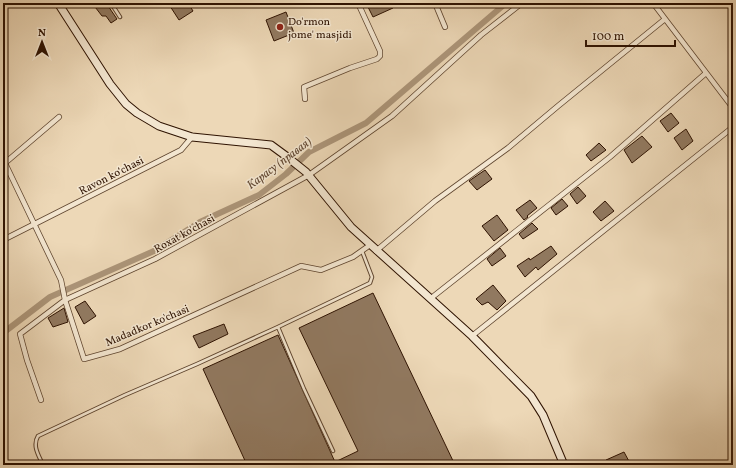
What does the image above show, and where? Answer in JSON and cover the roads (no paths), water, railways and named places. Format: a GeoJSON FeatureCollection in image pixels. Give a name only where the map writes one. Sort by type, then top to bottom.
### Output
{"type":"FeatureCollection","features":[{"type":"Feature","properties":{"kind":"main road"},"geometry":{"type":"LineString","coordinates":[[58,3],[110,84],[126,104],[137,113],[170,130],[192,137],[265,144],[276,148],[308,174],[342,218],[376,251],[472,336],[521,384],[543,415],[564,465]]}},
{"type":"Feature","properties":{"kind":"street"},"geometry":{"type":"LineString","coordinates":[[305,99],[304,87],[350,68],[377,59],[380,56],[380,51],[358,3]]}},
{"type":"Feature","properties":{"kind":"street"},"geometry":{"type":"LineString","coordinates":[[434,3],[445,27]]}},
{"type":"Feature","properties":{"kind":"street","name":"Roxat ko'chasi"},"geometry":{"type":"LineString","coordinates":[[41,400],[27,360],[20,334],[65,300],[155,259],[308,174],[392,116],[480,35],[522,3]]}},
{"type":"Feature","properties":{"kind":"street"},"geometry":{"type":"LineString","coordinates":[[653,3],[733,108]]}},
{"type":"Feature","properties":{"kind":"street"},"geometry":{"type":"LineString","coordinates":[[376,251],[435,201],[508,148],[665,19]]}},
{"type":"Feature","properties":{"kind":"street"},"geometry":{"type":"LineString","coordinates":[[430,299],[610,157],[706,73]]}},
{"type":"Feature","properties":{"kind":"street"},"geometry":{"type":"LineString","coordinates":[[4,161],[60,117]]}},
{"type":"Feature","properties":{"kind":"street"},"geometry":{"type":"LineString","coordinates":[[472,336],[733,127]]}},
{"type":"Feature","properties":{"kind":"street","name":"Ravon koʻchasi"},"geometry":{"type":"LineString","coordinates":[[3,240],[181,150],[192,137]]}},
{"type":"Feature","properties":{"kind":"street","name":"Madadkor ko'chasi"},"geometry":{"type":"LineString","coordinates":[[4,161],[61,280],[65,300],[84,359],[120,349],[301,266],[321,270],[353,257],[370,245]]}},
{"type":"Feature","properties":{"kind":"lane"},"geometry":{"type":"LineString","coordinates":[[111,3],[120,17]]}},
{"type":"Feature","properties":{"kind":"lane"},"geometry":{"type":"LineString","coordinates":[[43,465],[35,448],[36,438],[38,436],[125,395],[198,364],[370,283],[372,277],[362,251]]}},
{"type":"Feature","properties":{"kind":"lane"},"geometry":{"type":"LineString","coordinates":[[278,327],[304,389],[333,451]]}},
{"type":"Feature","properties":{"kind":"waterway","name":"Карасу (правая)"},"geometry":{"type":"LineString","coordinates":[[3,333],[50,297],[154,251],[200,222],[259,195],[286,174],[309,152],[366,123],[506,3]]}},
{"type":"Feature","properties":{"kind":"place","name":"Do'rmon jome' masjidi"},"geometry":{"type":"Point","coordinates":[280,27]}}]}
